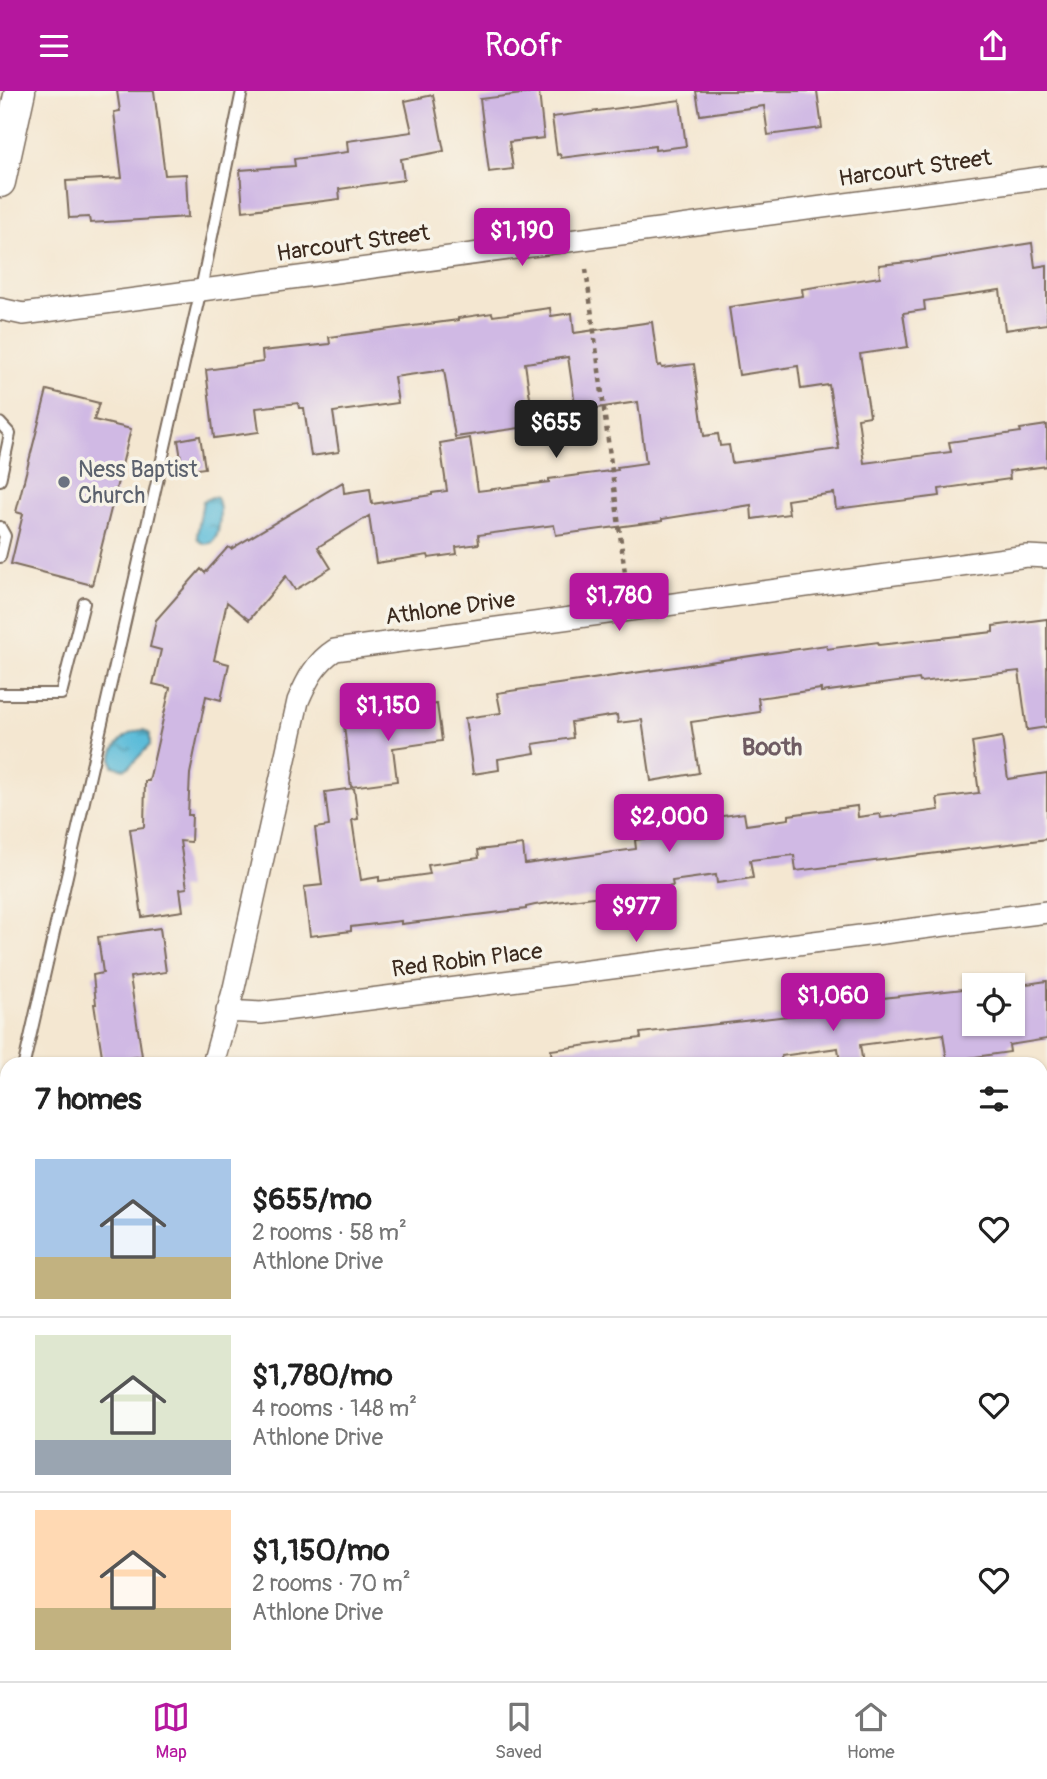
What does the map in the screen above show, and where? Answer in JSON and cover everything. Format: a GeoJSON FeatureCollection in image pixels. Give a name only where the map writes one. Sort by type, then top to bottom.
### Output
{"type":"FeatureCollection","features":[{"type":"Feature","properties":{"kind":"main road"},"geometry":{"type":"LineString","coordinates":[[0,182],[20,91]]}},
{"type":"Feature","properties":{"kind":"street","name":"Harcourt Street"},"geometry":{"type":"LineString","coordinates":[[0,309],[23,314],[1047,177]]}},
{"type":"Feature","properties":{"kind":"street","name":"Athlone Drive"},"geometry":{"type":"LineString","coordinates":[[215,1057],[298,701],[307,681],[323,658],[335,650],[1027,556],[1047,557]]}},
{"type":"Feature","properties":{"kind":"street","name":"Red Robin Place"},"geometry":{"type":"LineString","coordinates":[[227,1011],[261,1013],[1047,912]]}},
{"type":"Feature","properties":{"kind":"lane"},"geometry":{"type":"LineString","coordinates":[[26,1057],[201,290],[242,91]]}},
{"type":"Feature","properties":{"kind":"lane"},"geometry":{"type":"LineString","coordinates":[[0,422],[10,434],[0,480]]}},
{"type":"Feature","properties":{"kind":"lane"},"geometry":{"type":"LineString","coordinates":[[0,527],[5,535],[0,557]]}},
{"type":"Feature","properties":{"kind":"lane"},"geometry":{"type":"LineString","coordinates":[[0,694],[61,694],[84,603]]}},
{"type":"Feature","properties":{"kind":"path"},"geometry":{"type":"LineString","coordinates":[[586,269],[625,573]]}},
{"type":"Feature","properties":{"kind":"water"},"geometry":{"type":"Polygon","coordinates":[[[212,497],[219,501],[219,524],[214,541],[205,544],[198,540],[197,535],[203,501],[212,497]]]}},
{"type":"Feature","properties":{"kind":"water"},"geometry":{"type":"Polygon","coordinates":[[[144,730],[150,734],[150,745],[129,767],[124,769],[113,766],[113,753],[120,742],[131,733],[144,730]]]}},
{"type":"Feature","properties":{"kind":"building"},"geometry":{"type":"Polygon","coordinates":[[[117,91],[154,91],[165,175],[186,174],[188,217],[90,223],[89,217],[69,218],[66,181],[122,178],[114,112],[120,111],[117,91]]]}},
{"type":"Feature","properties":{"kind":"building"},"geometry":{"type":"Polygon","coordinates":[[[696,91],[817,91],[822,128],[768,135],[764,106],[700,115],[696,91]]]}},
{"type":"Feature","properties":{"kind":"building"},"geometry":{"type":"Polygon","coordinates":[[[539,92],[544,138],[509,142],[513,169],[489,172],[480,99],[539,92]]]}},
{"type":"Feature","properties":{"kind":"building"},"geometry":{"type":"Polygon","coordinates":[[[433,95],[444,151],[401,159],[404,180],[339,189],[340,199],[243,211],[240,170],[295,166],[294,159],[348,152],[347,141],[412,132],[405,101],[433,95]]]}},
{"type":"Feature","properties":{"kind":"building"},"geometry":{"type":"Polygon","coordinates":[[[680,100],[686,146],[655,150],[655,146],[561,158],[560,154],[557,155],[552,117],[680,100]]]}},
{"type":"Feature","properties":{"kind":"building"},"geometry":{"type":"Polygon","coordinates":[[[1032,243],[1035,267],[1047,265],[1047,324],[1005,330],[1000,290],[924,301],[925,310],[903,313],[908,347],[860,354],[870,416],[858,418],[864,463],[951,452],[949,442],[1021,432],[1020,429],[1047,425],[1047,466],[1009,471],[1010,479],[939,489],[940,496],[836,509],[834,493],[787,500],[789,514],[752,519],[751,505],[662,521],[556,535],[554,525],[478,535],[479,544],[456,547],[457,554],[429,558],[428,555],[376,563],[369,516],[318,547],[331,568],[295,590],[286,576],[249,620],[227,602],[214,660],[229,664],[221,700],[206,696],[190,774],[188,815],[192,815],[191,842],[180,841],[187,888],[180,889],[183,911],[142,917],[130,829],[144,827],[145,781],[149,781],[170,688],[153,684],[161,650],[150,647],[156,620],[201,569],[205,573],[228,547],[231,549],[343,482],[344,493],[370,489],[372,504],[447,491],[440,443],[470,438],[478,491],[549,482],[549,479],[618,470],[617,467],[646,463],[638,402],[576,411],[568,357],[525,363],[534,426],[455,437],[444,370],[394,377],[398,403],[333,412],[339,452],[311,456],[304,408],[299,408],[298,403],[256,408],[259,432],[214,438],[206,370],[263,362],[262,351],[330,344],[329,337],[492,313],[493,316],[550,308],[551,316],[572,313],[574,333],[652,322],[658,366],[661,365],[662,368],[694,364],[704,436],[718,434],[720,446],[729,445],[732,463],[839,449],[829,385],[801,389],[798,366],[739,375],[729,307],[803,296],[802,289],[880,277],[879,265],[1032,243]]]}},
{"type":"Feature","properties":{"kind":"building","name":"Ness Baptist Church"},"geometry":{"type":"Polygon","coordinates":[[[47,390],[99,403],[94,420],[131,429],[92,585],[11,564],[23,514],[16,512],[47,390]]]}},
{"type":"Feature","properties":{"kind":"building"},"geometry":{"type":"Polygon","coordinates":[[[200,436],[205,468],[183,471],[178,440],[200,436]]]}},
{"type":"Feature","properties":{"kind":"building"},"geometry":{"type":"Polygon","coordinates":[[[1047,619],[1047,727],[1027,730],[1019,671],[920,682],[919,679],[758,698],[760,712],[691,722],[699,773],[651,781],[642,720],[618,723],[617,715],[571,722],[573,738],[533,744],[535,753],[498,759],[499,770],[473,774],[465,718],[501,713],[497,693],[826,645],[827,649],[878,642],[879,645],[993,632],[993,626],[1047,619]]]}},
{"type":"Feature","properties":{"kind":"building"},"geometry":{"type":"Polygon","coordinates":[[[437,704],[442,741],[393,748],[397,781],[351,787],[344,725],[397,719],[396,710],[437,704]]]}},
{"type":"Feature","properties":{"kind":"building"},"geometry":{"type":"Polygon","coordinates":[[[1002,737],[1008,779],[1047,773],[1047,839],[796,871],[794,855],[750,860],[753,878],[717,883],[716,875],[672,881],[673,886],[535,905],[526,909],[401,924],[401,921],[351,927],[351,931],[310,936],[304,887],[322,885],[315,828],[329,826],[325,792],[354,788],[358,819],[352,820],[361,880],[379,877],[379,881],[430,874],[428,865],[479,858],[478,850],[523,845],[525,864],[636,849],[635,840],[710,830],[708,818],[744,813],[746,825],[789,819],[789,815],[857,806],[858,817],[880,814],[881,818],[939,810],[937,798],[979,793],[972,742],[1002,737]]]}},
{"type":"Feature","properties":{"kind":"building"},"geometry":{"type":"Polygon","coordinates":[[[160,928],[166,972],[130,977],[142,1056],[102,1057],[94,1004],[93,975],[103,973],[98,937],[160,928]]]}},
{"type":"Feature","properties":{"kind":"building"},"geometry":{"type":"Polygon","coordinates":[[[1047,981],[1047,1039],[1009,1045],[1010,1052],[975,1057],[946,1057],[943,1034],[860,1045],[862,1057],[839,1057],[838,1048],[781,1057],[552,1057],[551,1050],[641,1038],[640,1033],[866,1007],[865,1000],[962,989],[962,1036],[1025,1036],[1025,984],[1047,981]]]}},
{"type":"Feature","properties":{"kind":"place","name":"Ness Baptist Church"},"geometry":{"type":"Point","coordinates":[64,482]}},
{"type":"Feature","properties":{"kind":"district","name":"Booth"},"geometry":{"type":"Point","coordinates":[772,747]}}]}
